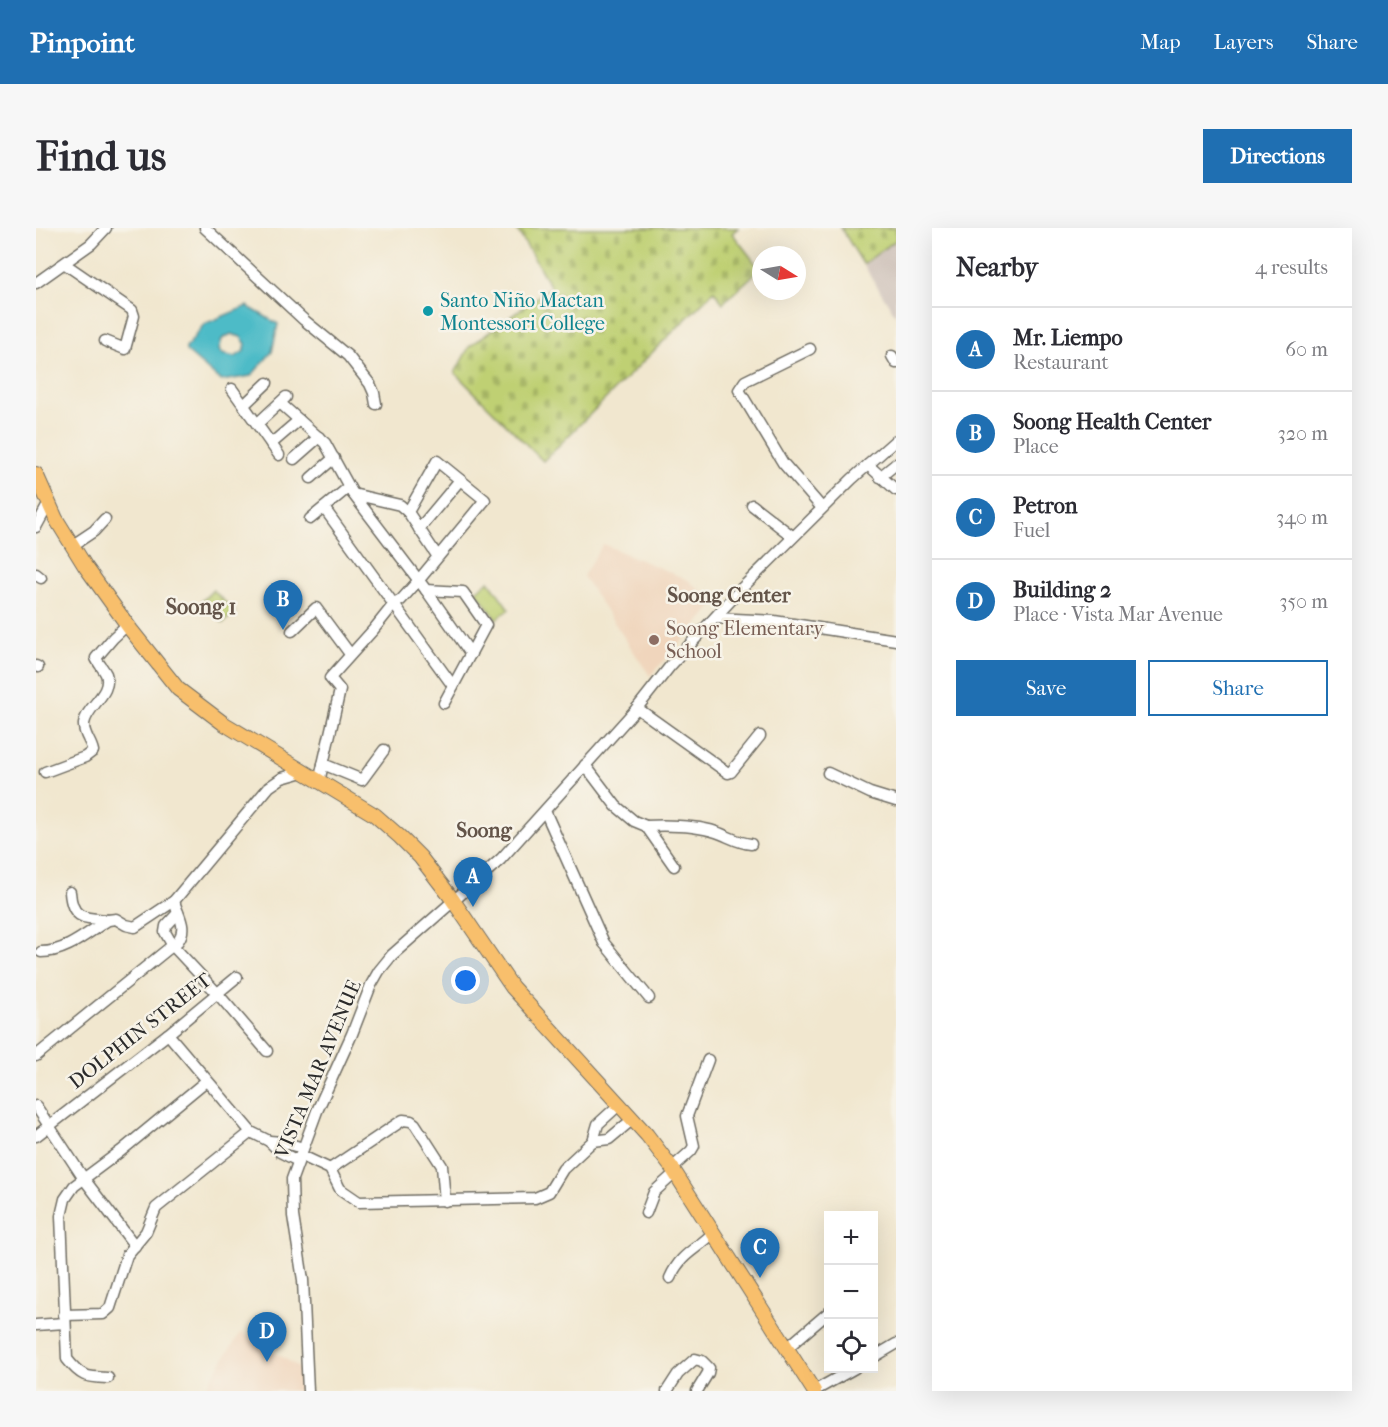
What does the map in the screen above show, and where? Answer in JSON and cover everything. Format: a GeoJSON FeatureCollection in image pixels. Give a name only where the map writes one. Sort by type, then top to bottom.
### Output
{"type":"FeatureCollection","features":[{"type":"Feature","properties":{"kind":"main road"},"geometry":{"type":"LineString","coordinates":[[36,474],[56,519],[73,545],[127,625],[178,689],[223,723],[375,815],[420,857],[512,987],[620,1104],[674,1171],[814,1391]]}},
{"type":"Feature","properties":{"kind":"street"},"geometry":{"type":"LineString","coordinates":[[36,283],[91,244],[106,228]]}},
{"type":"Feature","properties":{"kind":"street"},"geometry":{"type":"LineString","coordinates":[[205,228],[304,320],[348,356],[370,384],[375,404]]}},
{"type":"Feature","properties":{"kind":"street"},"geometry":{"type":"LineString","coordinates":[[65,264],[132,310],[134,316],[125,349],[105,341]]}},
{"type":"Feature","properties":{"kind":"street"},"geometry":{"type":"LineString","coordinates":[[810,349],[745,381],[739,390],[783,462],[822,508]]}},
{"type":"Feature","properties":{"kind":"street"},"geometry":{"type":"LineString","coordinates":[[244,405],[267,383]]}},
{"type":"Feature","properties":{"kind":"street"},"geometry":{"type":"LineString","coordinates":[[232,389],[279,454]]}},
{"type":"Feature","properties":{"kind":"street"},"geometry":{"type":"LineString","coordinates":[[257,424],[283,400],[299,420],[325,442],[351,491],[471,654]]}},
{"type":"Feature","properties":{"kind":"street"},"geometry":{"type":"LineString","coordinates":[[272,444],[299,420]]}},
{"type":"Feature","properties":{"kind":"street"},"geometry":{"type":"LineString","coordinates":[[294,459],[319,437]]}},
{"type":"Feature","properties":{"kind":"street","name":"VISTA MAR AVENUE"},"geometry":{"type":"LineString","coordinates":[[308,1391],[303,1280],[294,1227],[292,1179],[329,1083],[379,971],[398,949],[501,859],[637,708],[671,665],[792,536],[896,440]]}},
{"type":"Feature","properties":{"kind":"street"},"geometry":{"type":"LineString","coordinates":[[311,478],[334,458]]}},
{"type":"Feature","properties":{"kind":"street"},"geometry":{"type":"LineString","coordinates":[[319,782],[340,690],[330,678],[393,604],[401,600],[418,581],[485,500],[437,460],[408,512]]}},
{"type":"Feature","properties":{"kind":"street"},"geometry":{"type":"LineString","coordinates":[[880,477],[896,464]]}},
{"type":"Feature","properties":{"kind":"street"},"geometry":{"type":"LineString","coordinates":[[867,465],[896,490]]}},
{"type":"Feature","properties":{"kind":"street"},"geometry":{"type":"LineString","coordinates":[[419,529],[460,480]]}},
{"type":"Feature","properties":{"kind":"street"},"geometry":{"type":"LineString","coordinates":[[310,519],[351,491],[400,505],[408,512],[438,557]]}},
{"type":"Feature","properties":{"kind":"street"},"geometry":{"type":"LineString","coordinates":[[36,527],[49,503]]}},
{"type":"Feature","properties":{"kind":"street"},"geometry":{"type":"LineString","coordinates":[[752,505],[792,536]]}},
{"type":"Feature","properties":{"kind":"street"},"geometry":{"type":"LineString","coordinates":[[324,508],[453,686]]}},
{"type":"Feature","properties":{"kind":"street"},"geometry":{"type":"LineString","coordinates":[[36,527],[56,519]]}},
{"type":"Feature","properties":{"kind":"street"},"geometry":{"type":"LineString","coordinates":[[73,545],[94,531],[105,519]]}},
{"type":"Feature","properties":{"kind":"street"},"geometry":{"type":"LineString","coordinates":[[426,590],[464,592],[486,625],[444,703]]}},
{"type":"Feature","properties":{"kind":"street"},"geometry":{"type":"LineString","coordinates":[[292,631],[316,608],[350,654]]}},
{"type":"Feature","properties":{"kind":"street"},"geometry":{"type":"LineString","coordinates":[[716,618],[774,621],[896,640]]}},
{"type":"Feature","properties":{"kind":"street"},"geometry":{"type":"LineString","coordinates":[[45,772],[85,757],[93,751],[84,726],[86,715],[103,695],[107,681],[96,658],[127,625]]}},
{"type":"Feature","properties":{"kind":"street"},"geometry":{"type":"LineString","coordinates":[[637,708],[728,773],[760,736]]}},
{"type":"Feature","properties":{"kind":"street"},"geometry":{"type":"LineString","coordinates":[[323,764],[362,780],[384,750]]}},
{"type":"Feature","properties":{"kind":"street"},"geometry":{"type":"LineString","coordinates":[[585,765],[621,811],[634,821],[646,826],[699,828],[751,844]]}},
{"type":"Feature","properties":{"kind":"street"},"geometry":{"type":"LineString","coordinates":[[70,892],[75,911],[80,916],[116,919],[135,927],[174,901],[269,787],[282,778],[303,772]]}},
{"type":"Feature","properties":{"kind":"street"},"geometry":{"type":"LineString","coordinates":[[828,773],[870,793],[896,801]]}},
{"type":"Feature","properties":{"kind":"street"},"geometry":{"type":"LineString","coordinates":[[545,812],[604,943],[648,998]]}},
{"type":"Feature","properties":{"kind":"street"},"geometry":{"type":"LineString","coordinates":[[646,826],[674,866]]}},
{"type":"Feature","properties":{"kind":"street"},"geometry":{"type":"LineString","coordinates":[[36,1056],[173,946],[184,930],[174,901]]}},
{"type":"Feature","properties":{"kind":"street"},"geometry":{"type":"LineString","coordinates":[[178,913],[166,926],[165,932],[173,946],[267,1051]]}},
{"type":"Feature","properties":{"kind":"street"},"geometry":{"type":"LineString","coordinates":[[41,952],[51,952],[66,947],[108,920]]}},
{"type":"Feature","properties":{"kind":"street","name":"DOLPHIN STREET"},"geometry":{"type":"LineString","coordinates":[[36,1136],[168,1034],[237,977]]}},
{"type":"Feature","properties":{"kind":"street"},"geometry":{"type":"LineString","coordinates":[[168,1034],[251,1132],[269,1142],[283,1142],[300,1155],[330,1169],[340,1189],[359,1202],[535,1198],[549,1192],[563,1169],[593,1140],[597,1124],[620,1104]]}},
{"type":"Feature","properties":{"kind":"street"},"geometry":{"type":"LineString","coordinates":[[645,1213],[654,1192],[694,1146],[687,1116],[708,1060]]}},
{"type":"Feature","properties":{"kind":"street"},"geometry":{"type":"LineString","coordinates":[[108,1378],[91,1377],[77,1372],[67,1359],[61,1216],[65,1199],[74,1186],[206,1081]]}},
{"type":"Feature","properties":{"kind":"street"},"geometry":{"type":"LineString","coordinates":[[36,1106],[84,1179],[135,1246]]}},
{"type":"Feature","properties":{"kind":"street"},"geometry":{"type":"LineString","coordinates":[[330,1169],[407,1119],[415,1124],[442,1166],[445,1201]]}},
{"type":"Feature","properties":{"kind":"street"},"geometry":{"type":"LineString","coordinates":[[593,1140],[609,1139],[633,1119]]}},
{"type":"Feature","properties":{"kind":"street"},"geometry":{"type":"LineString","coordinates":[[36,1325],[103,1314],[110,1308],[127,1255],[146,1232],[156,1208],[251,1132]]}},
{"type":"Feature","properties":{"kind":"street"},"geometry":{"type":"LineString","coordinates":[[670,1278],[681,1259],[713,1233]]}},
{"type":"Feature","properties":{"kind":"street"},"geometry":{"type":"LineString","coordinates":[[787,1348],[824,1317]]}},
{"type":"Feature","properties":{"kind":"street"},"geometry":{"type":"LineString","coordinates":[[878,1354],[896,1344]]}},
{"type":"Feature","properties":{"kind":"street"},"geometry":{"type":"LineString","coordinates":[[668,1391],[678,1374],[694,1359],[702,1361],[709,1368],[697,1391]]}},
{"type":"Feature","properties":{"kind":"street"},"geometry":{"type":"LineString","coordinates":[[814,1391],[846,1373]]}},
{"type":"Feature","properties":{"kind":"shaded area"},"geometry":{"type":"Polygon","coordinates":[[[896,240],[896,316],[863,264],[896,240]]]}},
{"type":"Feature","properties":{"kind":"shaded area","name":"Soong Elementary School"},"geometry":{"type":"Polygon","coordinates":[[[603,544],[688,580],[715,604],[650,676],[583,576],[603,544]]]}},
{"type":"Feature","properties":{"kind":"shaded area"},"geometry":{"type":"Polygon","coordinates":[[[241,1332],[302,1369],[303,1391],[203,1391],[241,1332]]]}},
{"type":"Feature","properties":{"kind":"green space"},"geometry":{"type":"Polygon","coordinates":[[[516,228],[738,228],[732,233],[752,259],[752,276],[723,303],[714,291],[543,461],[455,373],[469,347],[551,287],[516,228]]]}},
{"type":"Feature","properties":{"kind":"green space"},"geometry":{"type":"Polygon","coordinates":[[[841,228],[896,228],[896,240],[863,264],[841,228]]]}},
{"type":"Feature","properties":{"kind":"green space"},"geometry":{"type":"Polygon","coordinates":[[[489,581],[509,609],[496,619],[476,591],[489,581]]]}},
{"type":"Feature","properties":{"kind":"green space"},"geometry":{"type":"Polygon","coordinates":[[[213,590],[235,612],[223,623],[202,601],[213,590]]]}},
{"type":"Feature","properties":{"kind":"water"},"geometry":{"type":"Polygon","coordinates":[[[247,306],[278,324],[272,352],[251,376],[221,381],[186,351],[204,324],[247,306]],[[231,334],[222,339],[219,350],[222,354],[235,357],[244,351],[246,344],[241,337],[231,334]]]}},
{"type":"Feature","properties":{"kind":"place","name":"Santo Niño Mactan Montessori College"},"geometry":{"type":"Point","coordinates":[428,311]}},
{"type":"Feature","properties":{"kind":"place","name":"Soong Health Center"},"geometry":{"type":"Point","coordinates":[283,630]}},
{"type":"Feature","properties":{"kind":"place","name":"Soong Elementary School"},"geometry":{"type":"Point","coordinates":[654,640]}},
{"type":"Feature","properties":{"kind":"place","name":"Mr. Liempo"},"geometry":{"type":"Point","coordinates":[473,907]}},
{"type":"Feature","properties":{"kind":"place","name":"Petron"},"geometry":{"type":"Point","coordinates":[760,1278]}},
{"type":"Feature","properties":{"kind":"place","name":"Building 2"},"geometry":{"type":"Point","coordinates":[267,1362]}},
{"type":"Feature","properties":{"kind":"district","name":"Soong Center"},"geometry":{"type":"Point","coordinates":[729,595]}},
{"type":"Feature","properties":{"kind":"district","name":"Soong 1"},"geometry":{"type":"Point","coordinates":[201,607]}},
{"type":"Feature","properties":{"kind":"district","name":"Soong"},"geometry":{"type":"Point","coordinates":[484,830]}}]}
